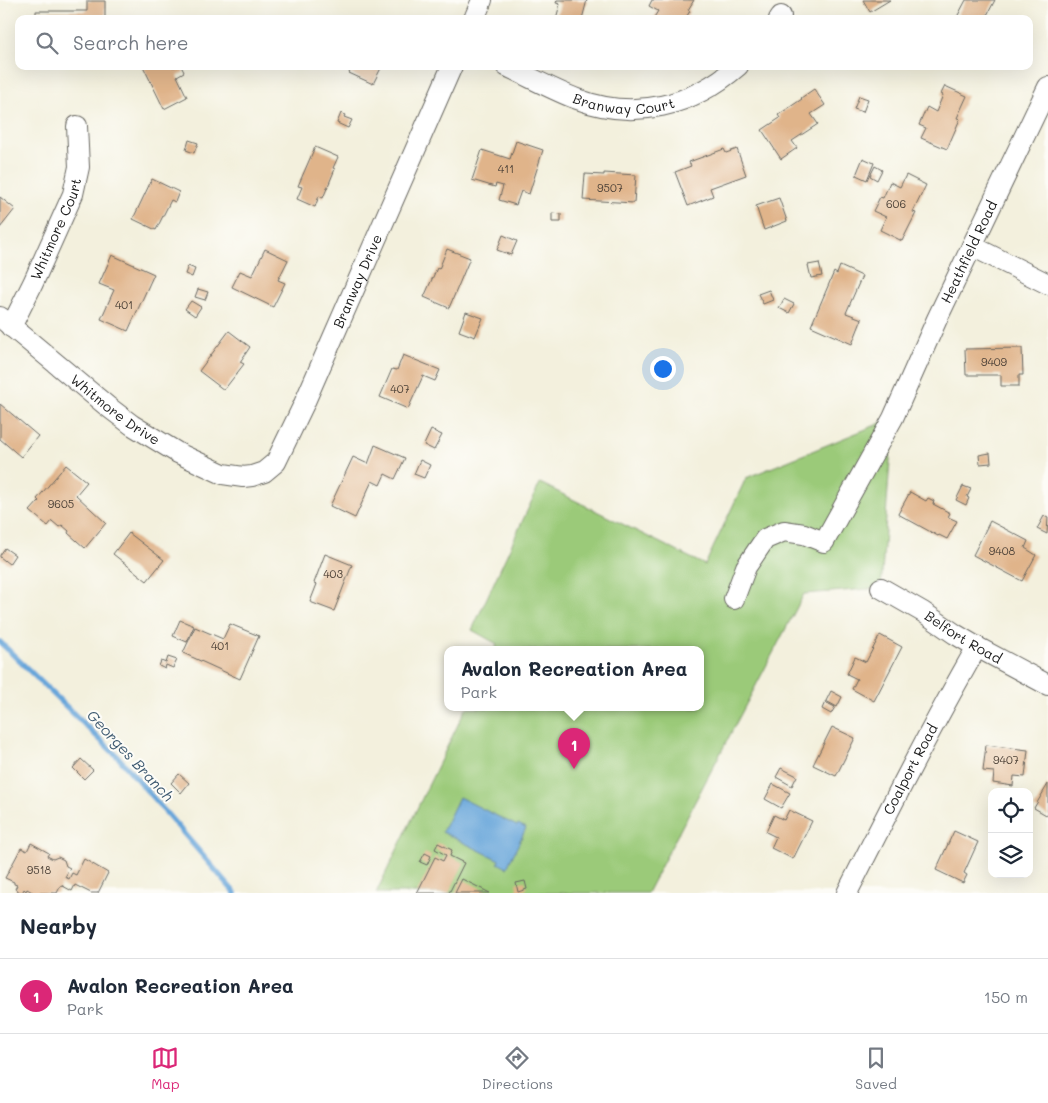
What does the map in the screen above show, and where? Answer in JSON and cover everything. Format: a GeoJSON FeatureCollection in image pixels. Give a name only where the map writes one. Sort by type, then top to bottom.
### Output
{"type":"FeatureCollection","features":[{"type":"Feature","properties":{"kind":"street"},"geometry":{"type":"LineString","coordinates":[[476,15],[482,0]]}},
{"type":"Feature","properties":{"kind":"street","name":"Branway Drive"},"geometry":{"type":"LineString","coordinates":[[243,477],[264,472],[276,462],[303,406],[450,70]]}},
{"type":"Feature","properties":{"kind":"street","name":"Branway Court"},"geometry":{"type":"LineString","coordinates":[[515,70],[577,99],[600,106],[651,108],[688,98],[715,84],[733,70]]}},
{"type":"Feature","properties":{"kind":"street","name":"Heathfield Road"},"geometry":{"type":"LineString","coordinates":[[734,599],[746,567],[765,539],[784,532],[804,534],[824,542],[892,418],[937,319],[1048,87]]}},
{"type":"Feature","properties":{"kind":"street","name":"Whitmore Court"},"geometry":{"type":"LineString","coordinates":[[6,322],[33,283],[73,194],[79,167],[77,126]]}},
{"type":"Feature","properties":{"kind":"street"},"geometry":{"type":"LineString","coordinates":[[972,246],[1048,284]]}},
{"type":"Feature","properties":{"kind":"street","name":"Whitmore Drive"},"geometry":{"type":"LineString","coordinates":[[6,322],[107,406],[132,424],[178,452],[223,474],[243,477]]}},
{"type":"Feature","properties":{"kind":"street","name":"Belfort Road"},"geometry":{"type":"LineString","coordinates":[[880,588],[923,612],[977,647],[1048,685]]}},
{"type":"Feature","properties":{"kind":"street","name":"Coalport Road"},"geometry":{"type":"LineString","coordinates":[[847,893],[914,763],[977,647]]}},
{"type":"Feature","properties":{"kind":"green space"},"geometry":{"type":"Polygon","coordinates":[[[893,418],[881,588],[804,594],[647,893],[376,893],[465,711],[704,711],[704,646],[496,646],[497,644],[472,630],[540,483],[705,565],[746,478],[893,418]]]}},
{"type":"Feature","properties":{"kind":"water"},"geometry":{"type":"Polygon","coordinates":[[[459,797],[517,826],[518,824],[526,828],[507,868],[498,863],[499,860],[442,832],[459,797]]]}},
{"type":"Feature","properties":{"kind":"building"},"geometry":{"type":"Polygon","coordinates":[[[557,0],[587,0],[583,15],[557,15],[560,4],[556,3],[557,0]]]}},
{"type":"Feature","properties":{"kind":"building"},"geometry":{"type":"Polygon","coordinates":[[[652,0],[694,0],[688,10],[690,11],[688,15],[656,15],[658,11],[649,6],[652,0]]]}},
{"type":"Feature","properties":{"kind":"building"},"geometry":{"type":"Polygon","coordinates":[[[863,0],[890,0],[870,12],[863,0]]]}},
{"type":"Feature","properties":{"kind":"building"},"geometry":{"type":"Polygon","coordinates":[[[966,0],[995,0],[987,15],[958,15],[966,0]]]}},
{"type":"Feature","properties":{"kind":"building"},"geometry":{"type":"Polygon","coordinates":[[[87,1],[105,1],[105,15],[36,15],[36,11],[87,11],[87,1]]]}},
{"type":"Feature","properties":{"kind":"building"},"geometry":{"type":"Polygon","coordinates":[[[145,70],[183,70],[184,72],[177,76],[187,97],[164,109],[145,70]]]}},
{"type":"Feature","properties":{"kind":"building"},"geometry":{"type":"Polygon","coordinates":[[[351,70],[380,70],[373,84],[349,73],[351,70]]]}},
{"type":"Feature","properties":{"kind":"building"},"geometry":{"type":"Polygon","coordinates":[[[945,86],[967,96],[957,118],[960,119],[947,149],[921,138],[926,128],[919,125],[927,107],[936,112],[945,86]]]}},
{"type":"Feature","properties":{"kind":"building"},"geometry":{"type":"Polygon","coordinates":[[[814,89],[825,105],[811,114],[818,124],[792,141],[797,148],[781,159],[762,130],[780,118],[778,115],[814,89]]]}},
{"type":"Feature","properties":{"kind":"building"},"geometry":{"type":"Polygon","coordinates":[[[859,96],[868,99],[863,112],[854,109],[859,96]]]}},
{"type":"Feature","properties":{"kind":"building"},"geometry":{"type":"Polygon","coordinates":[[[341,113],[345,115],[344,117],[352,120],[348,128],[337,123],[341,113]]]}},
{"type":"Feature","properties":{"kind":"building"},"geometry":{"type":"Polygon","coordinates":[[[189,140],[198,143],[194,153],[186,150],[189,140]]]}},
{"type":"Feature","properties":{"kind":"building"},"geometry":{"type":"Polygon","coordinates":[[[516,141],[543,150],[529,194],[521,191],[516,205],[499,200],[503,186],[496,184],[495,187],[472,180],[482,150],[510,159],[516,141]]]}},
{"type":"Feature","properties":{"kind":"building"},"geometry":{"type":"Polygon","coordinates":[[[315,147],[338,157],[323,198],[319,196],[315,207],[297,199],[302,187],[298,186],[315,147]]]}},
{"type":"Feature","properties":{"kind":"building"},"geometry":{"type":"Polygon","coordinates":[[[724,149],[726,153],[737,149],[746,175],[710,188],[713,196],[688,206],[675,172],[691,166],[689,162],[724,149]]]}},
{"type":"Feature","properties":{"kind":"building"},"geometry":{"type":"Polygon","coordinates":[[[863,158],[874,163],[867,180],[856,175],[863,158]]]}},
{"type":"Feature","properties":{"kind":"building"},"geometry":{"type":"Polygon","coordinates":[[[875,166],[882,170],[877,180],[870,176],[875,166]]]}},
{"type":"Feature","properties":{"kind":"building"},"geometry":{"type":"Polygon","coordinates":[[[604,173],[636,175],[634,203],[583,200],[585,174],[604,175],[604,173]]]}},
{"type":"Feature","properties":{"kind":"building"},"geometry":{"type":"Polygon","coordinates":[[[906,175],[926,185],[913,212],[916,213],[902,241],[880,230],[886,217],[873,211],[880,197],[883,198],[890,182],[900,187],[906,175]]]}},
{"type":"Feature","properties":{"kind":"building"},"geometry":{"type":"Polygon","coordinates":[[[152,179],[179,192],[175,202],[171,200],[156,230],[133,219],[152,179]]]}},
{"type":"Feature","properties":{"kind":"building"},"geometry":{"type":"Polygon","coordinates":[[[0,197],[15,209],[0,228],[0,197]]]}},
{"type":"Feature","properties":{"kind":"building"},"geometry":{"type":"Polygon","coordinates":[[[779,198],[787,221],[764,230],[756,206],[779,198]]]}},
{"type":"Feature","properties":{"kind":"building"},"geometry":{"type":"Polygon","coordinates":[[[552,213],[561,214],[561,222],[552,222],[552,213]]]}},
{"type":"Feature","properties":{"kind":"building"},"geometry":{"type":"Polygon","coordinates":[[[503,235],[517,241],[511,255],[497,250],[503,235]]]}},
{"type":"Feature","properties":{"kind":"building"},"geometry":{"type":"Polygon","coordinates":[[[265,249],[288,260],[278,280],[285,283],[273,307],[232,287],[240,271],[252,276],[265,249]]]}},
{"type":"Feature","properties":{"kind":"building"},"geometry":{"type":"Polygon","coordinates":[[[447,249],[470,258],[449,308],[424,297],[447,249]]]}},
{"type":"Feature","properties":{"kind":"building"},"geometry":{"type":"Polygon","coordinates":[[[112,255],[154,274],[128,331],[101,319],[114,290],[99,284],[112,255]]]}},
{"type":"Feature","properties":{"kind":"building"},"geometry":{"type":"Polygon","coordinates":[[[819,263],[822,276],[811,278],[808,265],[819,263]]]}},
{"type":"Feature","properties":{"kind":"building"},"geometry":{"type":"Polygon","coordinates":[[[188,266],[195,269],[192,277],[185,274],[188,266]]]}},
{"type":"Feature","properties":{"kind":"building"},"geometry":{"type":"Polygon","coordinates":[[[840,266],[862,276],[846,313],[862,319],[852,344],[811,326],[834,272],[837,274],[840,266]]]}},
{"type":"Feature","properties":{"kind":"building"},"geometry":{"type":"Polygon","coordinates":[[[198,289],[208,292],[205,300],[195,297],[198,289]]]}},
{"type":"Feature","properties":{"kind":"building"},"geometry":{"type":"Polygon","coordinates":[[[769,290],[773,300],[763,304],[758,294],[769,290]]]}},
{"type":"Feature","properties":{"kind":"building"},"geometry":{"type":"Polygon","coordinates":[[[784,299],[794,304],[789,313],[779,308],[784,299]]]}},
{"type":"Feature","properties":{"kind":"building"},"geometry":{"type":"Polygon","coordinates":[[[191,301],[201,307],[195,316],[185,309],[191,301]]]}},
{"type":"Feature","properties":{"kind":"building"},"geometry":{"type":"Polygon","coordinates":[[[466,312],[483,318],[475,337],[459,331],[466,312]]]}},
{"type":"Feature","properties":{"kind":"building"},"geometry":{"type":"Polygon","coordinates":[[[229,331],[250,347],[240,362],[244,364],[224,390],[199,371],[229,331]]]}},
{"type":"Feature","properties":{"kind":"building"},"geometry":{"type":"Polygon","coordinates":[[[1022,348],[1023,375],[1019,375],[1019,386],[1001,386],[1001,375],[966,375],[965,349],[1022,348]]]}},
{"type":"Feature","properties":{"kind":"building"},"geometry":{"type":"Polygon","coordinates":[[[403,355],[440,370],[435,381],[423,376],[408,409],[380,397],[392,369],[397,370],[403,355]]]}},
{"type":"Feature","properties":{"kind":"building"},"geometry":{"type":"Polygon","coordinates":[[[0,404],[38,436],[21,457],[0,439],[0,404]]]}},
{"type":"Feature","properties":{"kind":"building"},"geometry":{"type":"Polygon","coordinates":[[[431,430],[442,435],[434,450],[424,445],[431,430]]]}},
{"type":"Feature","properties":{"kind":"building"},"geometry":{"type":"Polygon","coordinates":[[[375,445],[405,458],[395,479],[385,474],[380,485],[372,481],[355,518],[330,506],[353,457],[368,464],[375,445]]]}},
{"type":"Feature","properties":{"kind":"building"},"geometry":{"type":"Polygon","coordinates":[[[990,453],[991,463],[980,464],[979,455],[990,453]]]}},
{"type":"Feature","properties":{"kind":"building"},"geometry":{"type":"Polygon","coordinates":[[[420,460],[430,465],[424,478],[414,474],[420,460]]]}},
{"type":"Feature","properties":{"kind":"building"},"geometry":{"type":"Polygon","coordinates":[[[66,465],[87,482],[76,495],[106,523],[85,548],[62,525],[59,527],[52,521],[48,526],[30,511],[39,501],[37,499],[66,465]]]}},
{"type":"Feature","properties":{"kind":"building"},"geometry":{"type":"Polygon","coordinates":[[[963,486],[971,489],[966,505],[956,500],[963,486]]]}},
{"type":"Feature","properties":{"kind":"building"},"geometry":{"type":"Polygon","coordinates":[[[910,492],[926,501],[928,498],[934,501],[933,504],[950,513],[948,517],[957,521],[947,539],[898,514],[910,492]]]}},
{"type":"Feature","properties":{"kind":"building"},"geometry":{"type":"Polygon","coordinates":[[[1044,516],[1048,518],[1047,534],[1037,529],[1044,516]]]}},
{"type":"Feature","properties":{"kind":"building"},"geometry":{"type":"Polygon","coordinates":[[[990,521],[1028,541],[1025,548],[1036,555],[1022,581],[973,555],[990,521]]]}},
{"type":"Feature","properties":{"kind":"building"},"geometry":{"type":"Polygon","coordinates":[[[129,533],[164,560],[147,581],[113,554],[129,533]]]}},
{"type":"Feature","properties":{"kind":"building"},"geometry":{"type":"Polygon","coordinates":[[[5,548],[15,555],[9,564],[0,557],[5,548]]]}},
{"type":"Feature","properties":{"kind":"building"},"geometry":{"type":"Polygon","coordinates":[[[325,554],[352,565],[334,611],[310,602],[317,584],[314,583],[325,554]]]}},
{"type":"Feature","properties":{"kind":"building"},"geometry":{"type":"Polygon","coordinates":[[[180,620],[194,626],[187,642],[173,636],[180,620]]]}},
{"type":"Feature","properties":{"kind":"building"},"geometry":{"type":"Polygon","coordinates":[[[230,624],[259,636],[240,679],[183,653],[195,627],[223,639],[230,624]]]}},
{"type":"Feature","properties":{"kind":"building"},"geometry":{"type":"Polygon","coordinates":[[[880,635],[902,647],[874,701],[852,689],[857,679],[847,674],[855,657],[866,662],[880,635]]]}},
{"type":"Feature","properties":{"kind":"building"},"geometry":{"type":"Polygon","coordinates":[[[168,657],[177,660],[173,668],[166,665],[165,669],[159,666],[161,661],[166,663],[168,657]]]}},
{"type":"Feature","properties":{"kind":"building"},"geometry":{"type":"Polygon","coordinates":[[[831,691],[842,697],[837,707],[826,701],[831,691]]]}},
{"type":"Feature","properties":{"kind":"building"},"geometry":{"type":"Polygon","coordinates":[[[825,702],[835,707],[831,714],[822,709],[825,702]]]}},
{"type":"Feature","properties":{"kind":"building"},"geometry":{"type":"Polygon","coordinates":[[[832,727],[855,738],[836,776],[813,765],[832,727]]]}},
{"type":"Feature","properties":{"kind":"building"},"geometry":{"type":"Polygon","coordinates":[[[986,745],[1028,750],[1025,777],[1014,776],[1013,786],[993,783],[994,772],[983,771],[986,745]]]}},
{"type":"Feature","properties":{"kind":"building"},"geometry":{"type":"Polygon","coordinates":[[[81,759],[93,770],[84,779],[73,768],[81,759]]]}},
{"type":"Feature","properties":{"kind":"building"},"geometry":{"type":"Polygon","coordinates":[[[781,768],[797,776],[792,786],[776,777],[781,768]]]}},
{"type":"Feature","properties":{"kind":"building"},"geometry":{"type":"Polygon","coordinates":[[[179,774],[189,783],[181,793],[171,783],[179,774]]]}},
{"type":"Feature","properties":{"kind":"building"},"geometry":{"type":"Polygon","coordinates":[[[773,784],[790,793],[781,808],[765,799],[773,784]]]}},
{"type":"Feature","properties":{"kind":"building"},"geometry":{"type":"Polygon","coordinates":[[[1048,784],[1048,816],[1034,808],[1048,784]]]}},
{"type":"Feature","properties":{"kind":"building"},"geometry":{"type":"Polygon","coordinates":[[[789,810],[812,821],[793,859],[771,848],[776,837],[766,832],[774,815],[784,820],[789,810]]]}},
{"type":"Feature","properties":{"kind":"building"},"geometry":{"type":"Polygon","coordinates":[[[954,831],[978,842],[964,873],[967,875],[963,883],[936,870],[954,831]]]}},
{"type":"Feature","properties":{"kind":"building"},"geometry":{"type":"Polygon","coordinates":[[[31,843],[49,853],[47,856],[53,859],[58,857],[64,860],[66,866],[70,868],[65,877],[69,879],[72,873],[76,875],[84,859],[108,873],[98,893],[91,893],[75,885],[72,891],[61,885],[57,893],[34,893],[24,889],[22,893],[15,889],[17,885],[5,878],[21,848],[27,851],[31,843]]]}},
{"type":"Feature","properties":{"kind":"building"},"geometry":{"type":"Polygon","coordinates":[[[438,843],[452,850],[450,856],[464,863],[449,893],[417,893],[435,857],[443,861],[446,855],[435,849],[438,843]]]}},
{"type":"Feature","properties":{"kind":"building"},"geometry":{"type":"Polygon","coordinates":[[[425,853],[431,856],[427,865],[420,862],[425,853]]]}},
{"type":"Feature","properties":{"kind":"building"},"geometry":{"type":"Polygon","coordinates":[[[462,879],[490,893],[455,893],[462,879]]]}},
{"type":"Feature","properties":{"kind":"building"},"geometry":{"type":"Polygon","coordinates":[[[525,881],[527,889],[518,892],[516,883],[525,881]]]}},
{"type":"Feature","properties":{"kind":"waterway","name":"Georges Branch"},"geometry":{"type":"LineString","coordinates":[[0,642],[118,757],[235,893]]}},
{"type":"Feature","properties":{"kind":"place","name":"Avalon Recreation Area"},"geometry":{"type":"Point","coordinates":[574,769]}}]}
